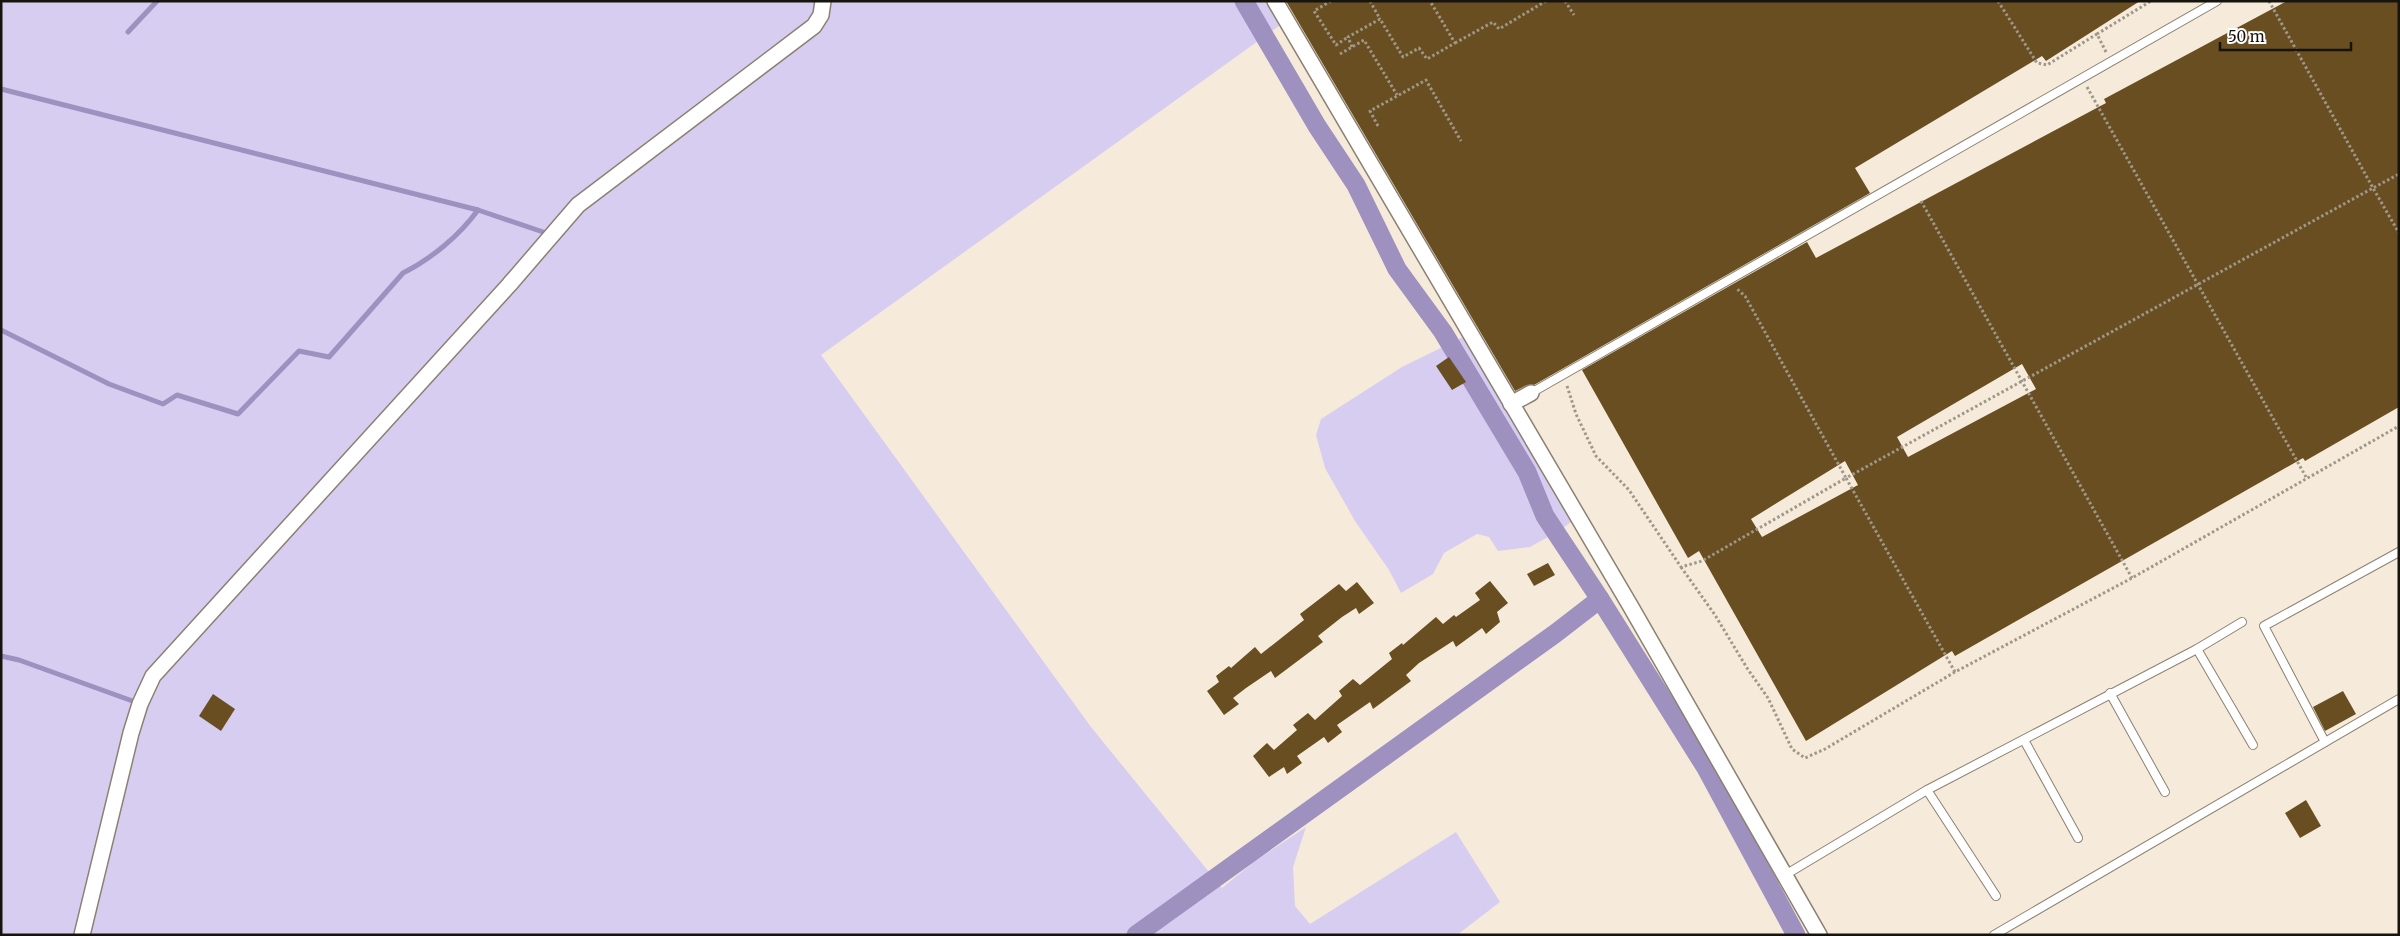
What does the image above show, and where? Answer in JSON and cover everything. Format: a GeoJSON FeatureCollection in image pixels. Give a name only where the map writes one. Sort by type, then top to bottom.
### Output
{"type":"FeatureCollection","features":[{"type":"Feature","properties":{"kind":"street"},"geometry":{"type":"LineString","coordinates":[[82,935],[134,724],[140,704],[153,676],[509,285],[578,204],[814,26],[820,14],[823,1]]}},
{"type":"Feature","properties":{"kind":"street"},"geometry":{"type":"LineString","coordinates":[[1275,1],[1819,935]]}},
{"type":"Feature","properties":{"kind":"street"},"geometry":{"type":"LineString","coordinates":[[1511,404],[1531,393]]}},
{"type":"Feature","properties":{"kind":"lane"},"geometry":{"type":"LineString","coordinates":[[1531,393],[2217,1]]}},
{"type":"Feature","properties":{"kind":"lane"},"geometry":{"type":"LineString","coordinates":[[2325,742],[2264,626],[2399,552]]}},
{"type":"Feature","properties":{"kind":"lane"},"geometry":{"type":"LineString","coordinates":[[1785,875],[1927,790],[2197,649],[2242,622]]}},
{"type":"Feature","properties":{"kind":"lane"},"geometry":{"type":"LineString","coordinates":[[2197,649],[2253,744]]}},
{"type":"Feature","properties":{"kind":"lane"},"geometry":{"type":"LineString","coordinates":[[2110,693],[2165,792]]}},
{"type":"Feature","properties":{"kind":"lane"},"geometry":{"type":"LineString","coordinates":[[1994,935],[2399,699]]}},
{"type":"Feature","properties":{"kind":"lane"},"geometry":{"type":"LineString","coordinates":[[2024,740],[2078,838]]}},
{"type":"Feature","properties":{"kind":"lane"},"geometry":{"type":"LineString","coordinates":[[1927,790],[1996,896]]}},
{"type":"Feature","properties":{"kind":"path"},"geometry":{"type":"LineString","coordinates":[[1331,1],[1314,11],[1336,45],[1380,19]]}},
{"type":"Feature","properties":{"kind":"path"},"geometry":{"type":"LineString","coordinates":[[1370,1],[1403,57],[1419,48],[1427,59],[1493,22],[1499,30],[1546,1]]}},
{"type":"Feature","properties":{"kind":"path"},"geometry":{"type":"LineString","coordinates":[[1430,1],[1454,43]]}},
{"type":"Feature","properties":{"kind":"path"},"geometry":{"type":"LineString","coordinates":[[1565,1],[1574,15]]}},
{"type":"Feature","properties":{"kind":"path"},"geometry":{"type":"LineString","coordinates":[[1998,1],[2037,63],[2047,65],[2151,1]]}},
{"type":"Feature","properties":{"kind":"path"},"geometry":{"type":"LineString","coordinates":[[2269,1],[2399,233]]}},
{"type":"Feature","properties":{"kind":"path"},"geometry":{"type":"LineString","coordinates":[[2097,34],[2111,62]]}},
{"type":"Feature","properties":{"kind":"path"},"geometry":{"type":"LineString","coordinates":[[1348,37],[1352,47]]}},
{"type":"Feature","properties":{"kind":"path"},"geometry":{"type":"LineString","coordinates":[[1340,54],[1364,40],[1397,96]]}},
{"type":"Feature","properties":{"kind":"path"},"geometry":{"type":"LineString","coordinates":[[2082,78],[2196,285],[2306,477]]}},
{"type":"Feature","properties":{"kind":"path"},"geometry":{"type":"LineString","coordinates":[[1378,126],[1370,111],[1426,80],[1461,141]]}},
{"type":"Feature","properties":{"kind":"path"},"geometry":{"type":"LineString","coordinates":[[1681,566],[1702,561],[1846,478],[2399,174]]}},
{"type":"Feature","properties":{"kind":"path"},"geometry":{"type":"LineString","coordinates":[[1921,201],[2132,578]]}},
{"type":"Feature","properties":{"kind":"path"},"geometry":{"type":"LineString","coordinates":[[1729,280],[1745,296],[1956,672]]}},
{"type":"Feature","properties":{"kind":"path"},"geometry":{"type":"LineString","coordinates":[[1564,375],[1576,414],[1596,456],[1629,490],[1716,615],[1747,668],[1768,698],[1792,749],[1805,758],[1825,749],[1956,672],[2132,578],[2306,477],[2399,426]]}},
{"type":"Feature","properties":{"kind":"shaded area"},"geometry":{"type":"Polygon","coordinates":[[[1,1],[1275,1],[1286,21],[821,355],[1091,727],[1222,888],[1255,861],[1306,827],[1293,867],[1295,906],[1310,924],[1456,832],[1500,902],[1457,935],[1,935],[1,1]]]}},
{"type":"Feature","properties":{"kind":"shaded area"},"geometry":{"type":"Polygon","coordinates":[[[1469,334],[1577,518],[1530,547],[1498,551],[1489,537],[1477,534],[1444,553],[1433,574],[1401,593],[1389,570],[1355,521],[1325,468],[1316,435],[1321,419],[1402,367],[1469,334]]]}},
{"type":"Feature","properties":{"kind":"building"},"geometry":{"type":"Polygon","coordinates":[[[1286,1],[2140,1],[2046,61],[2042,56],[1855,168],[1870,193],[1534,385],[1527,385],[1515,391],[1286,1]]]}},
{"type":"Feature","properties":{"kind":"building"},"geometry":{"type":"Polygon","coordinates":[[[2287,1],[2399,1],[2399,407],[2305,461],[2303,458],[1955,656],[1952,651],[1806,741],[1699,551],[1688,558],[1582,370],[1807,242],[1816,258],[2106,103],[2104,99],[2287,1]],[[2022,364],[1897,437],[1908,457],[2036,389],[2022,364]],[[1845,461],[1751,519],[1762,537],[1858,485],[1845,461]]]}},
{"type":"Feature","properties":{"kind":"building"},"geometry":{"type":"Polygon","coordinates":[[[1449,357],[1466,382],[1452,390],[1436,366],[1449,357]]]}},
{"type":"Feature","properties":{"kind":"building"},"geometry":{"type":"Polygon","coordinates":[[[1548,563],[1555,575],[1534,586],[1527,574],[1548,563]]]}},
{"type":"Feature","properties":{"kind":"building"},"geometry":{"type":"Polygon","coordinates":[[[1490,581],[1508,603],[1497,612],[1500,622],[1486,634],[1482,628],[1456,647],[1453,641],[1419,663],[1406,675],[1411,681],[1373,709],[1370,702],[1337,725],[1342,732],[1328,743],[1324,737],[1297,756],[1302,763],[1287,774],[1284,767],[1269,777],[1253,756],[1267,743],[1274,750],[1297,730],[1293,725],[1308,713],[1315,720],[1342,696],[1339,691],[1353,679],[1360,685],[1392,659],[1389,653],[1402,643],[1403,645],[1436,617],[1443,624],[1454,615],[1456,617],[1480,600],[1475,593],[1490,581]]]}},
{"type":"Feature","properties":{"kind":"building"},"geometry":{"type":"Polygon","coordinates":[[[1357,582],[1374,603],[1359,614],[1356,608],[1342,617],[1318,636],[1323,642],[1275,678],[1271,671],[1246,688],[1233,698],[1239,704],[1224,715],[1207,691],[1219,682],[1216,676],[1229,666],[1231,668],[1255,647],[1261,654],[1304,620],[1300,614],[1339,584],[1346,591],[1357,582]]]}},
{"type":"Feature","properties":{"kind":"building"},"geometry":{"type":"Polygon","coordinates":[[[2343,691],[2356,714],[2325,731],[2313,707],[2343,691]]]}},
{"type":"Feature","properties":{"kind":"building"},"geometry":{"type":"Polygon","coordinates":[[[213,694],[235,709],[221,731],[199,716],[213,694]]]}},
{"type":"Feature","properties":{"kind":"building"},"geometry":{"type":"Polygon","coordinates":[[[2306,800],[2321,826],[2300,838],[2285,813],[2306,800]]]}},
{"type":"Feature","properties":{"kind":"waterway"},"geometry":{"type":"LineString","coordinates":[[128,32],[157,1]]}},
{"type":"Feature","properties":{"kind":"waterway"},"geometry":{"type":"LineString","coordinates":[[1244,1],[1317,126],[1356,185],[1397,269],[1443,332],[1527,472],[1545,516],[1600,599],[1706,768],[1796,935]]}},
{"type":"Feature","properties":{"kind":"waterway"},"geometry":{"type":"LineString","coordinates":[[1,89],[478,210],[549,234]]}},
{"type":"Feature","properties":{"kind":"waterway"},"geometry":{"type":"LineString","coordinates":[[1,330],[109,384],[163,404],[177,395],[238,414],[299,351],[329,357],[403,273],[424,261],[444,246],[478,210]]}},
{"type":"Feature","properties":{"kind":"waterway"},"geometry":{"type":"LineString","coordinates":[[1136,935],[1556,633],[1600,599]]}},
{"type":"Feature","properties":{"kind":"waterway"},"geometry":{"type":"LineString","coordinates":[[1,656],[19,660],[138,703]]}}]}
